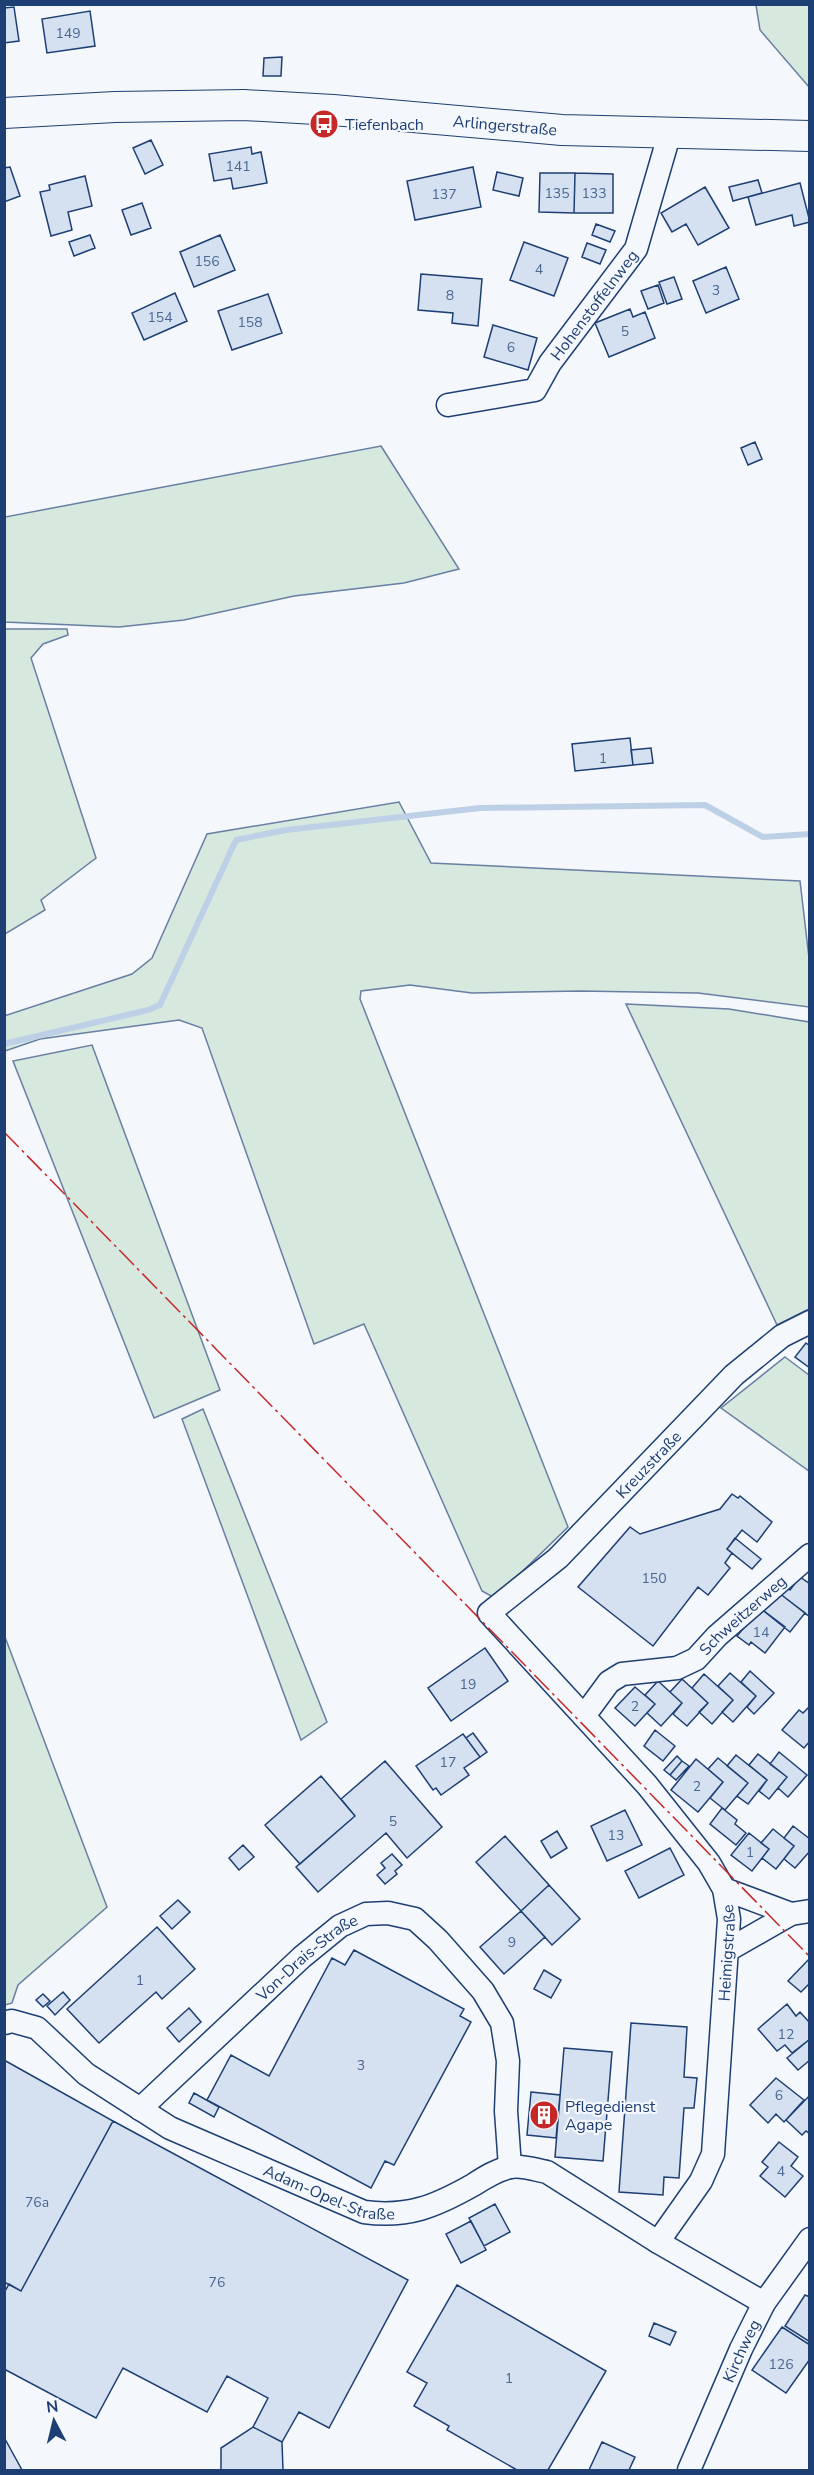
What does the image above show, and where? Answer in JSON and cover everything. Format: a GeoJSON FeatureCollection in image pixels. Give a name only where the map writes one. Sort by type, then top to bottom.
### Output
{"type":"FeatureCollection","features":[{"type":"Feature","properties":{"kind":"main road","name":"Arlingerstraße"},"geometry":{"type":"LineString","coordinates":[[4,113],[166,105],[244,105],[333,110],[562,130],[810,136]]}},
{"type":"Feature","properties":{"kind":"street","name":"Hohenstoffelnweg"},"geometry":{"type":"LineString","coordinates":[[448,405],[535,390],[550,363],[636,249],[670,132]]}},
{"type":"Feature","properties":{"kind":"street","name":"Kreuzstraße"},"geometry":{"type":"LineString","coordinates":[[489,1613],[558,1558],[734,1375],[782,1336],[810,1322]]}},
{"type":"Feature","properties":{"kind":"street","name":"Schweitzerweg"},"geometry":{"type":"LineString","coordinates":[[584,1716],[609,1682],[622,1674],[677,1668],[696,1659],[717,1636],[810,1555]]}},
{"type":"Feature","properties":{"kind":"street","name":"Heimigstraße"},"geometry":{"type":"LineString","coordinates":[[489,1613],[648,1785],[709,1863],[724,1889],[729,1919],[728,1950],[713,2154],[701,2181],[658,2242]]}},
{"type":"Feature","properties":{"kind":"street"},"geometry":{"type":"LineString","coordinates":[[724,1889],[800,1912]]}},
{"type":"Feature","properties":{"kind":"street"},"geometry":{"type":"LineString","coordinates":[[728,1950],[800,1912]]}},
{"type":"Feature","properties":{"kind":"street","name":"Von-Drais-Straße"},"geometry":{"type":"LineString","coordinates":[[140,2109],[302,1957],[340,1926],[366,1914],[388,1913],[415,1919],[438,1940],[483,1991],[502,2023],[508,2061],[506,2111],[510,2167]]}},
{"type":"Feature","properties":{"kind":"street","name":"Adam-Opel-Straße"},"geometry":{"type":"LineString","coordinates":[[8,2022],[37,2028],[86,2074],[170,2128],[364,2212],[382,2215],[407,2214],[432,2206],[510,2167]]}},
{"type":"Feature","properties":{"kind":"street"},"geometry":{"type":"LineString","coordinates":[[510,2167],[547,2172],[658,2242],[764,2303]]}},
{"type":"Feature","properties":{"kind":"street","name":"Kirchweg"},"geometry":{"type":"LineString","coordinates":[[689,2470],[741,2349],[764,2303],[810,2239]]}},
{"type":"Feature","properties":{"kind":"shaded area"},"geometry":{"type":"Polygon","coordinates":[[[756,5],[809,5],[809,87],[760,30],[756,5]]]}},
{"type":"Feature","properties":{"kind":"shaded area"},"geometry":{"type":"Polygon","coordinates":[[[381,446],[459,569],[404,583],[294,596],[184,620],[119,627],[5,622],[5,517],[381,446]]]}},
{"type":"Feature","properties":{"kind":"shaded area"},"geometry":{"type":"Polygon","coordinates":[[[5,629],[67,629],[68,635],[43,644],[31,658],[96,858],[41,900],[45,910],[5,934],[5,629]]]}},
{"type":"Feature","properties":{"kind":"shaded area"},"geometry":{"type":"Polygon","coordinates":[[[399,802],[431,863],[800,881],[809,958],[809,1007],[698,993],[580,991],[472,993],[410,985],[361,991],[360,999],[568,1527],[495,1598],[482,1591],[364,1324],[314,1344],[202,1028],[179,1020],[40,1039],[5,1051],[4,1016],[132,974],[152,958],[207,834],[399,802]]]}},
{"type":"Feature","properties":{"kind":"shaded area"},"geometry":{"type":"Polygon","coordinates":[[[626,1004],[729,1009],[809,1022],[809,1309],[777,1325],[626,1004]]]}},
{"type":"Feature","properties":{"kind":"shaded area"},"geometry":{"type":"Polygon","coordinates":[[[92,1045],[220,1390],[154,1418],[13,1061],[92,1045]]]}},
{"type":"Feature","properties":{"kind":"shaded area"},"geometry":{"type":"Polygon","coordinates":[[[785,1357],[809,1375],[809,1471],[721,1408],[785,1357]]]}},
{"type":"Feature","properties":{"kind":"shaded area"},"geometry":{"type":"Polygon","coordinates":[[[203,1409],[327,1722],[301,1740],[182,1419],[203,1409]]]}},
{"type":"Feature","properties":{"kind":"shaded area"},"geometry":{"type":"Polygon","coordinates":[[[5,1637],[107,1907],[18,1985],[12,2003],[5,2005],[5,1637]]]}},
{"type":"Feature","properties":{"kind":"building"},"geometry":{"type":"Polygon","coordinates":[[[14,7],[19,41],[4,43],[4,8],[14,7]]]}},
{"type":"Feature","properties":{"kind":"building"},"geometry":{"type":"Polygon","coordinates":[[[90,11],[95,46],[47,53],[42,19],[90,11]]]}},
{"type":"Feature","properties":{"kind":"building"},"geometry":{"type":"Polygon","coordinates":[[[282,57],[281,76],[263,76],[264,58],[282,57]]]}},
{"type":"Feature","properties":{"kind":"building"},"geometry":{"type":"Polygon","coordinates":[[[151,140],[163,165],[145,174],[133,148],[151,140]]]}},
{"type":"Feature","properties":{"kind":"building"},"geometry":{"type":"Polygon","coordinates":[[[251,147],[252,154],[261,152],[267,183],[233,189],[231,178],[214,181],[209,154],[251,147]]]}},
{"type":"Feature","properties":{"kind":"building"},"geometry":{"type":"Polygon","coordinates":[[[10,167],[20,196],[4,202],[4,168],[10,167]]]}},
{"type":"Feature","properties":{"kind":"building"},"geometry":{"type":"Polygon","coordinates":[[[473,167],[481,207],[415,220],[407,181],[473,167]]]}},
{"type":"Feature","properties":{"kind":"building"},"geometry":{"type":"Polygon","coordinates":[[[497,172],[523,178],[519,196],[493,190],[497,172]]]}},
{"type":"Feature","properties":{"kind":"building"},"geometry":{"type":"Polygon","coordinates":[[[540,173],[575,173],[574,213],[539,212],[540,173]]]}},
{"type":"Feature","properties":{"kind":"building"},"geometry":{"type":"Polygon","coordinates":[[[575,173],[613,174],[613,213],[574,213],[575,173]]]}},
{"type":"Feature","properties":{"kind":"building"},"geometry":{"type":"Polygon","coordinates":[[[85,176],[92,206],[68,212],[72,230],[51,236],[40,192],[50,190],[49,185],[85,176]]]}},
{"type":"Feature","properties":{"kind":"building"},"geometry":{"type":"Polygon","coordinates":[[[758,180],[762,193],[733,201],[729,187],[758,180]]]}},
{"type":"Feature","properties":{"kind":"building"},"geometry":{"type":"Polygon","coordinates":[[[800,183],[810,222],[794,226],[792,215],[756,225],[748,197],[800,183]]]}},
{"type":"Feature","properties":{"kind":"building"},"geometry":{"type":"Polygon","coordinates":[[[705,187],[729,228],[698,245],[686,224],[672,232],[661,213],[705,187]]]}},
{"type":"Feature","properties":{"kind":"building"},"geometry":{"type":"Polygon","coordinates":[[[142,203],[151,228],[131,235],[122,210],[142,203]]]}},
{"type":"Feature","properties":{"kind":"building"},"geometry":{"type":"Polygon","coordinates":[[[596,224],[615,231],[610,242],[592,235],[596,224]]]}},
{"type":"Feature","properties":{"kind":"building"},"geometry":{"type":"Polygon","coordinates":[[[90,235],[95,248],[74,256],[69,242],[90,235]]]}},
{"type":"Feature","properties":{"kind":"building"},"geometry":{"type":"Polygon","coordinates":[[[220,235],[235,270],[194,287],[180,252],[220,235]]]}},
{"type":"Feature","properties":{"kind":"building"},"geometry":{"type":"Polygon","coordinates":[[[524,242],[568,258],[554,296],[510,280],[524,242]]]}},
{"type":"Feature","properties":{"kind":"building"},"geometry":{"type":"Polygon","coordinates":[[[587,243],[606,250],[600,264],[582,257],[587,243]]]}},
{"type":"Feature","properties":{"kind":"building"},"geometry":{"type":"Polygon","coordinates":[[[726,267],[739,299],[706,313],[693,281],[726,267]]]}},
{"type":"Feature","properties":{"kind":"building"},"geometry":{"type":"Polygon","coordinates":[[[421,274],[482,279],[478,326],[452,323],[453,313],[418,310],[421,274]]]}},
{"type":"Feature","properties":{"kind":"building"},"geometry":{"type":"Polygon","coordinates":[[[674,277],[682,299],[667,304],[659,282],[674,277]]]}},
{"type":"Feature","properties":{"kind":"building"},"geometry":{"type":"Polygon","coordinates":[[[658,285],[664,303],[648,309],[641,291],[658,285]]]}},
{"type":"Feature","properties":{"kind":"building"},"geometry":{"type":"Polygon","coordinates":[[[175,293],[187,321],[144,340],[132,313],[175,293]]]}},
{"type":"Feature","properties":{"kind":"building"},"geometry":{"type":"Polygon","coordinates":[[[268,294],[282,333],[232,350],[218,311],[268,294]]]}},
{"type":"Feature","properties":{"kind":"building"},"geometry":{"type":"Polygon","coordinates":[[[630,309],[633,317],[645,312],[655,338],[609,357],[595,323],[630,309]]]}},
{"type":"Feature","properties":{"kind":"building"},"geometry":{"type":"Polygon","coordinates":[[[493,325],[537,338],[528,370],[484,357],[493,325]]]}},
{"type":"Feature","properties":{"kind":"building"},"geometry":{"type":"Polygon","coordinates":[[[755,442],[762,459],[748,465],[741,448],[755,442]]]}},
{"type":"Feature","properties":{"kind":"building"},"geometry":{"type":"Polygon","coordinates":[[[630,738],[633,765],[575,771],[572,744],[630,738]]]}},
{"type":"Feature","properties":{"kind":"building"},"geometry":{"type":"Polygon","coordinates":[[[651,748],[653,763],[633,765],[631,750],[651,748]]]}},
{"type":"Feature","properties":{"kind":"building"},"geometry":{"type":"Polygon","coordinates":[[[806,1343],[810,1346],[810,1368],[795,1357],[806,1343]]]}},
{"type":"Feature","properties":{"kind":"building"},"geometry":{"type":"Polygon","coordinates":[[[732,1494],[738,1498],[740,1496],[772,1522],[757,1542],[742,1530],[727,1549],[732,1553],[725,1563],[730,1568],[708,1595],[698,1587],[653,1646],[578,1587],[630,1527],[640,1534],[720,1509],[732,1494]]]}},
{"type":"Feature","properties":{"kind":"building"},"geometry":{"type":"Polygon","coordinates":[[[735,1538],[761,1559],[752,1569],[727,1549],[735,1538]]]}},
{"type":"Feature","properties":{"kind":"building"},"geometry":{"type":"Polygon","coordinates":[[[800,1577],[810,1584],[810,1617],[779,1593],[785,1586],[790,1590],[800,1577]]]}},
{"type":"Feature","properties":{"kind":"building"},"geometry":{"type":"Polygon","coordinates":[[[779,1593],[805,1613],[790,1632],[760,1608],[765,1600],[770,1605],[779,1593]]]}},
{"type":"Feature","properties":{"kind":"building"},"geometry":{"type":"Polygon","coordinates":[[[760,1608],[785,1627],[765,1653],[751,1642],[749,1645],[737,1636],[760,1608]]]}},
{"type":"Feature","properties":{"kind":"building"},"geometry":{"type":"Polygon","coordinates":[[[485,1648],[508,1681],[451,1721],[428,1688],[485,1648]]]}},
{"type":"Feature","properties":{"kind":"building"},"geometry":{"type":"Polygon","coordinates":[[[750,1671],[774,1693],[754,1714],[747,1707],[756,1696],[741,1682],[750,1671]]]}},
{"type":"Feature","properties":{"kind":"building"},"geometry":{"type":"Polygon","coordinates":[[[730,1673],[756,1696],[733,1722],[722,1712],[733,1700],[718,1686],[730,1673]]]}},
{"type":"Feature","properties":{"kind":"building"},"geometry":{"type":"Polygon","coordinates":[[[704,1674],[733,1700],[712,1724],[699,1712],[708,1703],[692,1688],[704,1674]]]}},
{"type":"Feature","properties":{"kind":"building"},"geometry":{"type":"Polygon","coordinates":[[[682,1679],[708,1703],[687,1726],[673,1714],[682,1703],[670,1692],[682,1679]]]}},
{"type":"Feature","properties":{"kind":"building"},"geometry":{"type":"Polygon","coordinates":[[[658,1681],[682,1703],[661,1726],[647,1713],[655,1704],[645,1695],[658,1681]]]}},
{"type":"Feature","properties":{"kind":"building"},"geometry":{"type":"Polygon","coordinates":[[[635,1687],[655,1704],[635,1726],[615,1708],[635,1687]]]}},
{"type":"Feature","properties":{"kind":"building"},"geometry":{"type":"Polygon","coordinates":[[[810,1706],[810,1741],[804,1748],[782,1730],[799,1710],[803,1713],[810,1706]]]}},
{"type":"Feature","properties":{"kind":"building"},"geometry":{"type":"Polygon","coordinates":[[[655,1730],[675,1746],[663,1761],[644,1746],[655,1730]]]}},
{"type":"Feature","properties":{"kind":"building"},"geometry":{"type":"Polygon","coordinates":[[[473,1733],[487,1752],[480,1757],[466,1738],[473,1733]]]}},
{"type":"Feature","properties":{"kind":"building"},"geometry":{"type":"Polygon","coordinates":[[[463,1734],[480,1757],[464,1768],[469,1775],[441,1795],[436,1788],[433,1790],[416,1766],[463,1734]]]}},
{"type":"Feature","properties":{"kind":"building"},"geometry":{"type":"Polygon","coordinates":[[[779,1752],[807,1775],[788,1797],[778,1788],[787,1777],[770,1764],[779,1752]]]}},
{"type":"Feature","properties":{"kind":"building"},"geometry":{"type":"Polygon","coordinates":[[[758,1754],[787,1777],[769,1799],[759,1791],[767,1780],[749,1765],[758,1754]]]}},
{"type":"Feature","properties":{"kind":"building"},"geometry":{"type":"Polygon","coordinates":[[[736,1755],[767,1780],[748,1804],[737,1796],[748,1783],[727,1766],[736,1755]]]}},
{"type":"Feature","properties":{"kind":"building"},"geometry":{"type":"Polygon","coordinates":[[[677,1756],[682,1761],[670,1775],[664,1770],[677,1756]]]}},
{"type":"Feature","properties":{"kind":"building"},"geometry":{"type":"Polygon","coordinates":[[[718,1758],[748,1783],[725,1810],[710,1798],[723,1782],[708,1769],[718,1758]]]}},
{"type":"Feature","properties":{"kind":"building"},"geometry":{"type":"Polygon","coordinates":[[[696,1759],[723,1782],[698,1812],[671,1790],[696,1759]]]}},
{"type":"Feature","properties":{"kind":"building"},"geometry":{"type":"Polygon","coordinates":[[[385,1761],[442,1827],[407,1858],[386,1833],[318,1892],[296,1867],[355,1816],[341,1799],[385,1761]]]}},
{"type":"Feature","properties":{"kind":"building"},"geometry":{"type":"Polygon","coordinates":[[[682,1761],[689,1766],[676,1780],[670,1775],[682,1761]]]}},
{"type":"Feature","properties":{"kind":"building"},"geometry":{"type":"Polygon","coordinates":[[[321,1776],[355,1816],[300,1864],[265,1825],[321,1776]]]}},
{"type":"Feature","properties":{"kind":"building"},"geometry":{"type":"Polygon","coordinates":[[[722,1808],[737,1820],[735,1824],[746,1833],[736,1845],[710,1824],[722,1808]]]}},
{"type":"Feature","properties":{"kind":"building"},"geometry":{"type":"Polygon","coordinates":[[[625,1810],[642,1845],[607,1861],[591,1826],[625,1810]]]}},
{"type":"Feature","properties":{"kind":"building"},"geometry":{"type":"Polygon","coordinates":[[[793,1826],[810,1839],[810,1851],[795,1868],[784,1859],[794,1846],[784,1838],[793,1826]]]}},
{"type":"Feature","properties":{"kind":"building"},"geometry":{"type":"Polygon","coordinates":[[[773,1829],[794,1846],[776,1869],[762,1858],[769,1849],[761,1843],[773,1829]]]}},
{"type":"Feature","properties":{"kind":"building"},"geometry":{"type":"Polygon","coordinates":[[[557,1831],[567,1848],[551,1858],[541,1841],[557,1831]]]}},
{"type":"Feature","properties":{"kind":"building"},"geometry":{"type":"Polygon","coordinates":[[[749,1833],[769,1849],[752,1871],[731,1855],[749,1833]]]}},
{"type":"Feature","properties":{"kind":"building"},"geometry":{"type":"Polygon","coordinates":[[[505,1836],[549,1885],[521,1911],[476,1862],[505,1836]]]}},
{"type":"Feature","properties":{"kind":"building"},"geometry":{"type":"Polygon","coordinates":[[[243,1845],[254,1857],[239,1870],[229,1858],[243,1845]]]}},
{"type":"Feature","properties":{"kind":"building"},"geometry":{"type":"Polygon","coordinates":[[[670,1848],[684,1875],[639,1898],[625,1871],[670,1848]]]}},
{"type":"Feature","properties":{"kind":"building"},"geometry":{"type":"Polygon","coordinates":[[[392,1854],[402,1865],[395,1871],[397,1874],[385,1884],[377,1875],[385,1868],[381,1863],[392,1854]]]}},
{"type":"Feature","properties":{"kind":"building"},"geometry":{"type":"Polygon","coordinates":[[[549,1885],[580,1919],[552,1945],[521,1911],[549,1885]]]}},
{"type":"Feature","properties":{"kind":"building"},"geometry":{"type":"Polygon","coordinates":[[[178,1900],[190,1912],[172,1929],[160,1916],[178,1900]]]}},
{"type":"Feature","properties":{"kind":"building"},"geometry":{"type":"Polygon","coordinates":[[[521,1911],[545,1937],[504,1974],[480,1947],[521,1911]]]}},
{"type":"Feature","properties":{"kind":"building"},"geometry":{"type":"Polygon","coordinates":[[[157,1927],[195,1969],[162,1999],[156,1992],[99,2043],[67,2009],[157,1927]]]}},
{"type":"Feature","properties":{"kind":"building"},"geometry":{"type":"Polygon","coordinates":[[[354,1950],[464,2009],[460,2016],[471,2022],[394,2165],[385,2161],[371,2188],[207,2100],[231,2055],[269,2076],[332,1958],[345,1965],[354,1950]]]}},
{"type":"Feature","properties":{"kind":"building"},"geometry":{"type":"Polygon","coordinates":[[[810,1958],[810,1983],[801,1992],[788,1981],[810,1958]]]}},
{"type":"Feature","properties":{"kind":"building"},"geometry":{"type":"Polygon","coordinates":[[[544,1970],[561,1980],[551,1998],[534,1989],[544,1970]]]}},
{"type":"Feature","properties":{"kind":"building"},"geometry":{"type":"Polygon","coordinates":[[[63,1992],[70,2000],[55,2015],[47,2006],[63,1992]]]}},
{"type":"Feature","properties":{"kind":"building"},"geometry":{"type":"Polygon","coordinates":[[[43,1994],[50,2001],[43,2007],[36,2000],[43,1994]]]}},
{"type":"Feature","properties":{"kind":"building"},"geometry":{"type":"Polygon","coordinates":[[[787,2004],[796,2016],[800,2012],[810,2023],[810,2039],[792,2053],[785,2045],[777,2051],[758,2029],[787,2004]]]}},
{"type":"Feature","properties":{"kind":"building"},"geometry":{"type":"Polygon","coordinates":[[[189,2008],[201,2022],[179,2042],[167,2028],[189,2008]]]}},
{"type":"Feature","properties":{"kind":"building"},"geometry":{"type":"Polygon","coordinates":[[[631,2023],[687,2027],[684,2077],[697,2078],[694,2108],[684,2108],[679,2178],[664,2177],[663,2195],[619,2192],[631,2023]]]}},
{"type":"Feature","properties":{"kind":"building"},"geometry":{"type":"Polygon","coordinates":[[[810,2039],[810,2060],[798,2070],[787,2058],[810,2039]]]}},
{"type":"Feature","properties":{"kind":"building"},"geometry":{"type":"Polygon","coordinates":[[[564,2048],[612,2052],[603,2161],[555,2157],[564,2048]]]}},
{"type":"Feature","properties":{"kind":"building"},"geometry":{"type":"Polygon","coordinates":[[[4,2060],[113,2121],[21,2291],[4,2282],[4,2060]]]}},
{"type":"Feature","properties":{"kind":"building"},"geometry":{"type":"Polygon","coordinates":[[[776,2078],[804,2100],[784,2122],[776,2114],[768,2123],[750,2105],[776,2078]]]}},
{"type":"Feature","properties":{"kind":"building","name":"Pflegedienst Agape"},"geometry":{"type":"Polygon","coordinates":[[[531,2092],[560,2095],[556,2138],[527,2135],[531,2092]]]}},
{"type":"Feature","properties":{"kind":"building"},"geometry":{"type":"Polygon","coordinates":[[[194,2093],[219,2107],[214,2117],[189,2103],[194,2093]]]}},
{"type":"Feature","properties":{"kind":"building"},"geometry":{"type":"Polygon","coordinates":[[[810,2095],[810,2134],[806,2131],[802,2135],[786,2120],[810,2095]]]}},
{"type":"Feature","properties":{"kind":"building"},"geometry":{"type":"Polygon","coordinates":[[[113,2121],[408,2280],[329,2428],[299,2412],[282,2442],[253,2427],[268,2398],[227,2376],[207,2412],[123,2368],[96,2418],[4,2369],[4,2293],[9,2284],[21,2291],[113,2121]]]}},
{"type":"Feature","properties":{"kind":"building"},"geometry":{"type":"Polygon","coordinates":[[[779,2142],[798,2157],[791,2166],[803,2176],[785,2197],[760,2176],[768,2167],[762,2162],[779,2142]]]}},
{"type":"Feature","properties":{"kind":"building"},"geometry":{"type":"Polygon","coordinates":[[[495,2204],[510,2232],[484,2246],[469,2218],[495,2204]]]}},
{"type":"Feature","properties":{"kind":"building"},"geometry":{"type":"Polygon","coordinates":[[[471,2221],[486,2250],[461,2263],[446,2234],[471,2221]]]}},
{"type":"Feature","properties":{"kind":"building"},"geometry":{"type":"Polygon","coordinates":[[[457,2285],[606,2371],[548,2470],[517,2470],[447,2430],[449,2426],[414,2406],[427,2383],[407,2372],[457,2285]]]}},
{"type":"Feature","properties":{"kind":"building"},"geometry":{"type":"Polygon","coordinates":[[[805,2295],[810,2297],[810,2342],[785,2326],[805,2295]]]}},
{"type":"Feature","properties":{"kind":"building"},"geometry":{"type":"Polygon","coordinates":[[[654,2323],[676,2332],[670,2345],[649,2336],[654,2323]]]}},
{"type":"Feature","properties":{"kind":"building"},"geometry":{"type":"Polygon","coordinates":[[[782,2327],[810,2345],[810,2359],[786,2393],[752,2370],[782,2327]]]}},
{"type":"Feature","properties":{"kind":"building"},"geometry":{"type":"Polygon","coordinates":[[[253,2427],[282,2442],[283,2470],[221,2470],[221,2448],[253,2427]]]}},
{"type":"Feature","properties":{"kind":"building"},"geometry":{"type":"Polygon","coordinates":[[[5,2439],[22,2470],[4,2470],[5,2439]]]}},
{"type":"Feature","properties":{"kind":"building"},"geometry":{"type":"Polygon","coordinates":[[[602,2442],[635,2457],[629,2470],[589,2470],[602,2442]]]}},
{"type":"Feature","properties":{"kind":"waterway"},"geometry":{"type":"LineString","coordinates":[[4,1044],[148,1010],[160,1005],[236,840],[286,830],[480,808],[705,805],[763,837],[810,834]]}},
{"type":"Feature","properties":{"kind":"power"},"geometry":{"type":"LineString","coordinates":[[4,1132],[810,1957]]}},
{"type":"Feature","properties":{"kind":"place","name":"Tiefenbach"},"geometry":{"type":"Point","coordinates":[324,124]}},
{"type":"Feature","properties":{"kind":"place","name":"Pflegedienst Agape"},"geometry":{"type":"Point","coordinates":[544,2115]}}]}
